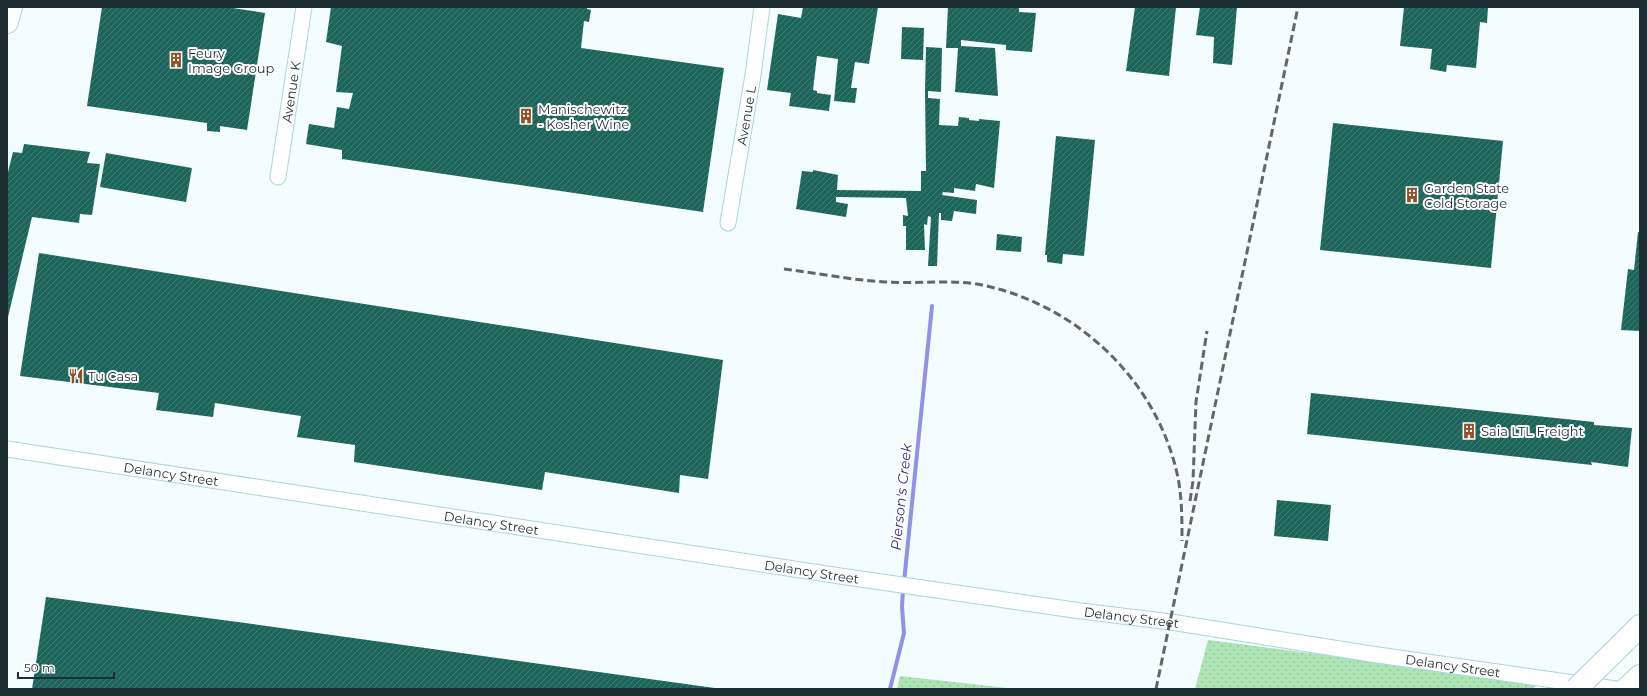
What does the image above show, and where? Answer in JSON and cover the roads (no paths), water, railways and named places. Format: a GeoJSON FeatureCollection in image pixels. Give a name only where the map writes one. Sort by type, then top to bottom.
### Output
{"type":"FeatureCollection","features":[{"type":"Feature","properties":{"kind":"highway"},"geometry":{"type":"LineString","coordinates":[[7,22],[11,7]]}},
{"type":"Feature","properties":{"kind":"highway"},"geometry":{"type":"LineString","coordinates":[[1576,689],[1640,626]]}},
{"type":"Feature","properties":{"kind":"highway"},"geometry":{"type":"LineString","coordinates":[[1626,689],[1640,676]]}},
{"type":"Feature","properties":{"kind":"street","name":"Avenue K"},"geometry":{"type":"LineString","coordinates":[[278,177],[304,7]]}},
{"type":"Feature","properties":{"kind":"street","name":"Avenue L"},"geometry":{"type":"LineString","coordinates":[[728,223],[753,75],[762,7]]}},
{"type":"Feature","properties":{"kind":"street","name":"Delancy Street"},"geometry":{"type":"LineString","coordinates":[[7,449],[840,576],[1081,611],[1171,622],[1371,654],[1616,689]]}},
{"type":"Feature","properties":{"kind":"waterway","name":"Pierson's Creek"},"geometry":{"type":"LineString","coordinates":[[904,582],[932,306]]}},
{"type":"Feature","properties":{"kind":"waterway","name":"Pierson's Creek"},"geometry":{"type":"LineString","coordinates":[[890,689],[904,633],[902,607],[903,589]]}},
{"type":"Feature","properties":{"kind":"railway"},"geometry":{"type":"LineString","coordinates":[[1156,689],[1298,7]]}},
{"type":"Feature","properties":{"kind":"railway"},"geometry":{"type":"LineString","coordinates":[[784,269],[872,281],[958,282],[982,285],[1016,295],[1048,309],[1078,327],[1105,349],[1129,375],[1149,404],[1165,435],[1176,469],[1181,496],[1182,541]]}},
{"type":"Feature","properties":{"kind":"railway"},"geometry":{"type":"LineString","coordinates":[[1190,501],[1193,481],[1196,402],[1207,331]]}},
{"type":"Feature","properties":{"kind":"place","name":"Feury Image Group"},"geometry":{"type":"Point","coordinates":[176,60]}},
{"type":"Feature","properties":{"kind":"place","name":"Manischewitz - Kosher Wine"},"geometry":{"type":"Point","coordinates":[526,116]}},
{"type":"Feature","properties":{"kind":"place","name":"Garden State Cold Storage"},"geometry":{"type":"Point","coordinates":[1412,195]}},
{"type":"Feature","properties":{"kind":"place","name":"Tu Casa"},"geometry":{"type":"Point","coordinates":[76,376]}},
{"type":"Feature","properties":{"kind":"place","name":"Saia LTL Freight"},"geometry":{"type":"Point","coordinates":[1469,431]}}]}
